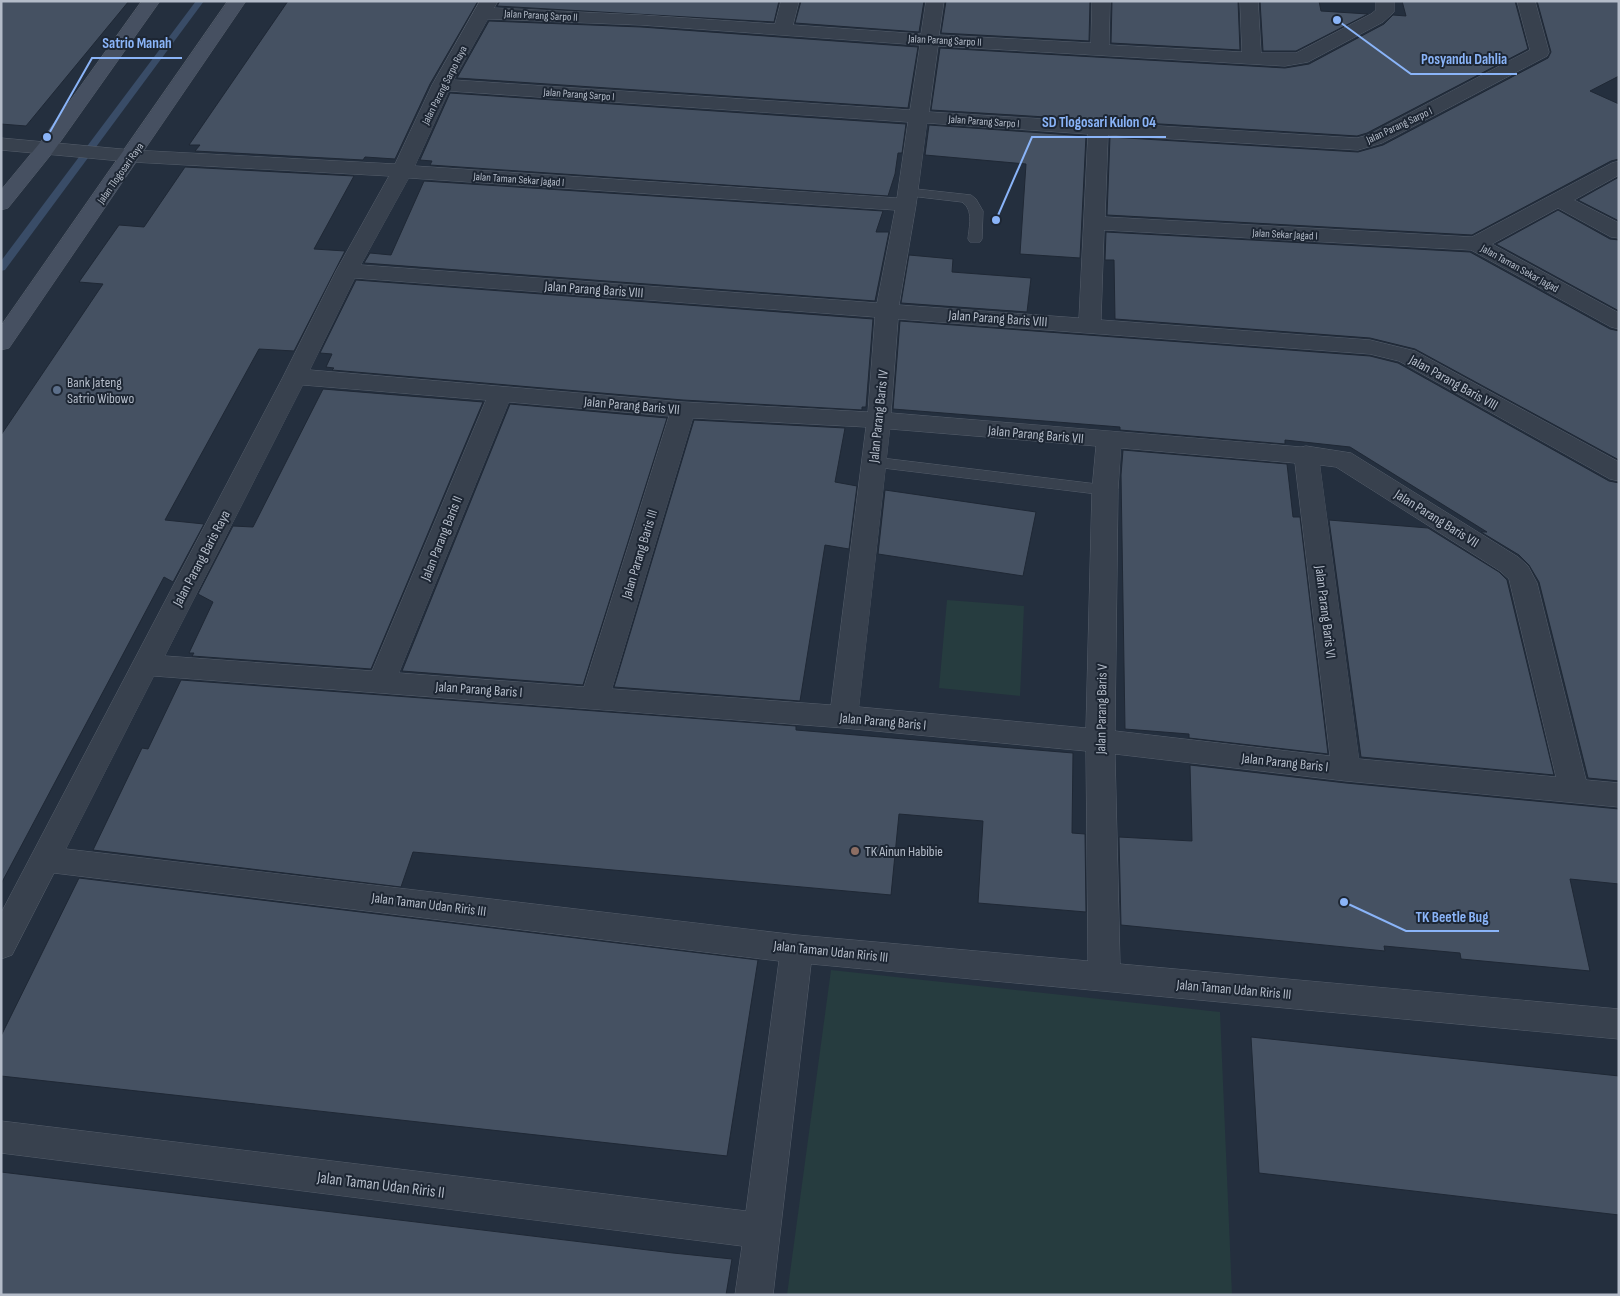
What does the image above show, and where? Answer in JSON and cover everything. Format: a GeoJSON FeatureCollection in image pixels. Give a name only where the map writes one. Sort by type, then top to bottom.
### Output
{"type":"FeatureCollection","features":[{"type":"Feature","properties":{"kind":"street"},"geometry":{"type":"LineString","coordinates":[[1,204],[54,148],[151,1]]}},
{"type":"Feature","properties":{"kind":"street","name":"Jalan Tlogosari Raya"},"geometry":{"type":"LineString","coordinates":[[1,343],[126,155],[237,1]]}},
{"type":"Feature","properties":{"kind":"street"},"geometry":{"type":"LineString","coordinates":[[641,20],[648,1]]}},
{"type":"Feature","properties":{"kind":"street"},"geometry":{"type":"LineString","coordinates":[[783,29],[790,1]]}},
{"type":"Feature","properties":{"kind":"street","name":"Jalan Parang Baris IV"},"geometry":{"type":"LineString","coordinates":[[844,717],[879,420],[886,310],[906,198],[935,1]]}},
{"type":"Feature","properties":{"kind":"street"},"geometry":{"type":"LineString","coordinates":[[1100,49],[1101,1]]}},
{"type":"Feature","properties":{"kind":"street"},"geometry":{"type":"LineString","coordinates":[[1249,1],[1252,58]]}},
{"type":"Feature","properties":{"kind":"street","name":"Jalan Parang Sarpo II"},"geometry":{"type":"LineString","coordinates":[[486,7],[930,40],[1285,60],[1301,58],[1377,18],[1385,12],[1385,1]]}},
{"type":"Feature","properties":{"kind":"street","name":"Jalan Parang Sarpo I"},"geometry":{"type":"LineString","coordinates":[[442,85],[1098,129],[1358,144],[1375,139],[1540,52],[1540,46],[1526,1]]}},
{"type":"Feature","properties":{"kind":"street","name":"Jalan Parang Sarpo Raya"},"geometry":{"type":"LineString","coordinates":[[402,171],[442,85],[486,7]]}},
{"type":"Feature","properties":{"kind":"street"},"geometry":{"type":"LineString","coordinates":[[1090,324],[1098,129]]}},
{"type":"Feature","properties":{"kind":"street","name":"Jalan Taman Sekar Jagad I"},"geometry":{"type":"LineString","coordinates":[[1,144],[126,155],[906,198]]}},
{"type":"Feature","properties":{"kind":"street","name":"Jalan Taman Sekar Jagad"},"geometry":{"type":"LineString","coordinates":[[1476,244],[1619,167]]}},
{"type":"Feature","properties":{"kind":"street","name":"Jalan Parang Baris Raya"},"geometry":{"type":"LineString","coordinates":[[1,945],[295,377],[347,270],[402,171]]}},
{"type":"Feature","properties":{"kind":"street"},"geometry":{"type":"LineString","coordinates":[[1558,200],[1619,232]]}},
{"type":"Feature","properties":{"kind":"street","name":"Jalan Sekar Jagad I"},"geometry":{"type":"LineString","coordinates":[[1093,223],[1476,244]]}},
{"type":"Feature","properties":{"kind":"street","name":"Jalan Taman Sekar Jagad"},"geometry":{"type":"LineString","coordinates":[[1476,244],[1619,322]]}},
{"type":"Feature","properties":{"kind":"street","name":"Jalan Parang Baris VIII"},"geometry":{"type":"LineString","coordinates":[[347,270],[1090,324],[1370,347],[1407,356],[1619,473]]}},
{"type":"Feature","properties":{"kind":"street","name":"Jalan Parang Baris VII"},"geometry":{"type":"LineString","coordinates":[[295,377],[683,410],[879,420],[1109,440],[1306,454],[1342,459],[1509,564],[1520,573],[1574,790]]}},
{"type":"Feature","properties":{"kind":"street","name":"Jalan Parang Baris II"},"geometry":{"type":"LineString","coordinates":[[382,682],[500,394]]}},
{"type":"Feature","properties":{"kind":"street","name":"Jalan Parang Baris III"},"geometry":{"type":"LineString","coordinates":[[595,698],[683,410]]}},
{"type":"Feature","properties":{"kind":"street","name":"Jalan Parang Baris V"},"geometry":{"type":"LineString","coordinates":[[1104,978],[1100,741],[1104,490],[1109,440]]}},
{"type":"Feature","properties":{"kind":"street","name":"Jalan Parang Baris VI"},"geometry":{"type":"LineString","coordinates":[[1306,454],[1346,769]]}},
{"type":"Feature","properties":{"kind":"street","name":"Jalan Parang Baris I"},"geometry":{"type":"LineString","coordinates":[[145,665],[844,717],[1100,741],[1346,769],[1619,795]]}},
{"type":"Feature","properties":{"kind":"street","name":"Jalan Taman Udan Riris III"},"geometry":{"type":"LineString","coordinates":[[45,859],[797,949],[1619,1024]]}},
{"type":"Feature","properties":{"kind":"street"},"geometry":{"type":"LineString","coordinates":[[754,1295],[797,949]]}},
{"type":"Feature","properties":{"kind":"street","name":"Jalan Taman Udan Riris II"},"geometry":{"type":"LineString","coordinates":[[1,1137],[762,1231]]}},
{"type":"Feature","properties":{"kind":"lane"},"geometry":{"type":"LineString","coordinates":[[906,198],[966,198],[973,201],[976,208],[975,239]]}},
{"type":"Feature","properties":{"kind":"lane"},"geometry":{"type":"LineString","coordinates":[[873,462],[1104,490]]}},
{"type":"Feature","properties":{"kind":"green space"},"geometry":{"type":"Polygon","coordinates":[[[947,600],[1024,606],[1020,696],[939,688],[947,600]]]}},
{"type":"Feature","properties":{"kind":"green space"},"geometry":{"type":"Polygon","coordinates":[[[831,970],[1220,1012],[1232,1295],[787,1295],[831,970]]]}},
{"type":"Feature","properties":{"kind":"building"},"geometry":{"type":"Polygon","coordinates":[[[1,1],[129,1],[26,126],[1,124],[1,1]]]}},
{"type":"Feature","properties":{"kind":"building"},"geometry":{"type":"Polygon","coordinates":[[[288,1],[478,1],[430,84],[395,159],[365,157],[363,160],[195,151],[200,145],[189,145],[288,1]]]}},
{"type":"Feature","properties":{"kind":"building"},"geometry":{"type":"Polygon","coordinates":[[[500,1],[779,1],[774,22],[497,6],[500,1]]]}},
{"type":"Feature","properties":{"kind":"building"},"geometry":{"type":"Polygon","coordinates":[[[801,1],[924,1],[919,32],[795,23],[801,1]]]}},
{"type":"Feature","properties":{"kind":"building"},"geometry":{"type":"Polygon","coordinates":[[[946,1],[1090,1],[1089,41],[941,33],[946,1]]]}},
{"type":"Feature","properties":{"kind":"building"},"geometry":{"type":"Polygon","coordinates":[[[1112,1],[1238,1],[1240,50],[1111,43],[1112,1]]]}},
{"type":"Feature","properties":{"kind":"building"},"geometry":{"type":"Polygon","coordinates":[[[1260,1],[1319,1],[1321,11],[1368,14],[1296,51],[1263,51],[1260,1]]]}},
{"type":"Feature","properties":{"kind":"building"},"geometry":{"type":"Polygon","coordinates":[[[1402,1],[1515,1],[1528,49],[1367,133],[1357,136],[931,110],[940,48],[1285,68],[1309,64],[1384,24],[1393,15],[1406,16],[1402,1]]]}},
{"type":"Feature","properties":{"kind":"building"},"geometry":{"type":"Polygon","coordinates":[[[1537,1],[1619,1],[1619,76],[1590,91],[1619,104],[1619,159],[1611,161],[1472,235],[1107,215],[1110,137],[1358,152],[1383,145],[1548,58],[1551,52],[1537,1]]]}},
{"type":"Feature","properties":{"kind":"building"},"geometry":{"type":"Polygon","coordinates":[[[489,21],[641,27],[918,47],[908,108],[457,78],[489,21]]]}},
{"type":"Feature","properties":{"kind":"building"},"geometry":{"type":"Polygon","coordinates":[[[450,93],[906,124],[902,153],[898,153],[895,174],[888,196],[430,165],[432,161],[420,160],[450,93]]]}},
{"type":"Feature","properties":{"kind":"building"},"geometry":{"type":"Polygon","coordinates":[[[929,125],[1086,136],[1080,258],[1020,254],[1026,164],[925,155],[929,125]]]}},
{"type":"Feature","properties":{"kind":"building"},"geometry":{"type":"Polygon","coordinates":[[[185,167],[354,176],[314,249],[345,251],[294,351],[259,349],[165,520],[204,524],[173,582],[164,577],[1,884],[1,435],[103,284],[79,282],[119,225],[144,227],[185,167]]]}},
{"type":"Feature","properties":{"kind":"building"},"geometry":{"type":"Polygon","coordinates":[[[1619,177],[1619,221],[1578,200],[1619,177]]]}},
{"type":"Feature","properties":{"kind":"building"},"geometry":{"type":"Polygon","coordinates":[[[424,181],[883,211],[876,232],[889,232],[875,301],[364,263],[370,253],[391,255],[424,181]]]}},
{"type":"Feature","properties":{"kind":"building"},"geometry":{"type":"Polygon","coordinates":[[[1558,210],[1610,239],[1619,240],[1619,311],[1496,244],[1558,210]]]}},
{"type":"Feature","properties":{"kind":"building"},"geometry":{"type":"Polygon","coordinates":[[[1106,232],[1470,252],[1610,329],[1619,331],[1619,460],[1415,349],[1370,338],[1115,319],[1114,260],[1105,260],[1106,232]]]}},
{"type":"Feature","properties":{"kind":"building"},"geometry":{"type":"Polygon","coordinates":[[[909,255],[953,259],[952,272],[1031,278],[1027,312],[901,303],[909,255]]]}},
{"type":"Feature","properties":{"kind":"building"},"geometry":{"type":"Polygon","coordinates":[[[356,280],[873,319],[866,407],[862,407],[862,410],[683,400],[332,370],[334,368],[326,367],[332,354],[320,353],[356,280]]]}},
{"type":"Feature","properties":{"kind":"building"},"geometry":{"type":"Polygon","coordinates":[[[900,321],[1370,356],[1398,363],[1609,481],[1619,483],[1619,781],[1588,778],[1539,582],[1529,565],[1519,555],[1481,532],[1487,532],[1350,447],[1285,440],[1285,444],[1120,430],[1120,427],[893,409],[900,321]]]}},
{"type":"Feature","properties":{"kind":"building"},"geometry":{"type":"Polygon","coordinates":[[[323,389],[483,402],[371,669],[192,656],[194,653],[189,653],[213,602],[198,594],[233,526],[253,527],[323,389]]]}},
{"type":"Feature","properties":{"kind":"building"},"geometry":{"type":"Polygon","coordinates":[[[510,404],[667,418],[583,685],[402,671],[510,404]]]}},
{"type":"Feature","properties":{"kind":"building"},"geometry":{"type":"Polygon","coordinates":[[[694,420],[845,428],[835,482],[857,486],[849,549],[825,545],[800,701],[614,687],[694,420]]]}},
{"type":"Feature","properties":{"kind":"building"},"geometry":{"type":"Polygon","coordinates":[[[1123,450],[1287,464],[1293,517],[1300,517],[1328,754],[1189,738],[1189,734],[1125,729],[1121,475],[1123,450]]]}},
{"type":"Feature","properties":{"kind":"building"},"geometry":{"type":"Polygon","coordinates":[[[885,490],[1036,512],[1023,576],[878,554],[885,490]]]}},
{"type":"Feature","properties":{"kind":"building"},"geometry":{"type":"Polygon","coordinates":[[[1329,520],[1428,528],[1499,572],[1507,580],[1554,775],[1361,757],[1329,520]]]}},
{"type":"Feature","properties":{"kind":"building"},"geometry":{"type":"Polygon","coordinates":[[[181,680],[796,726],[796,730],[1073,753],[1072,833],[1085,834],[1086,912],[978,903],[983,821],[899,814],[891,895],[413,852],[401,887],[93,850],[142,748],[148,749],[181,680]]]}},
{"type":"Feature","properties":{"kind":"building"},"geometry":{"type":"Polygon","coordinates":[[[1190,765],[1346,783],[1619,809],[1619,884],[1570,879],[1590,971],[1461,959],[1460,953],[1384,946],[1385,951],[1121,925],[1119,837],[1192,841],[1190,765]]]}},
{"type":"Feature","properties":{"kind":"building"},"geometry":{"type":"Polygon","coordinates":[[[79,878],[758,960],[727,1156],[1,1076],[1,1036],[79,878]]]}},
{"type":"Feature","properties":{"kind":"building"},"geometry":{"type":"Polygon","coordinates":[[[1251,1037],[1619,1076],[1619,1215],[1259,1173],[1251,1037]]]}},
{"type":"Feature","properties":{"kind":"building"},"geometry":{"type":"Polygon","coordinates":[[[1,1172],[732,1259],[726,1295],[1,1295],[1,1172]]]}},
{"type":"Feature","properties":{"kind":"waterway"},"geometry":{"type":"LineString","coordinates":[[1,268],[200,1]]}},
{"type":"Feature","properties":{"kind":"place","name":"Posyandu Dahlia"},"geometry":{"type":"Point","coordinates":[1337,20]}},
{"type":"Feature","properties":{"kind":"place","name":"Satrio Manah"},"geometry":{"type":"Point","coordinates":[47,137]}},
{"type":"Feature","properties":{"kind":"place","name":"SD Tlogosari Kulon 04"},"geometry":{"type":"Point","coordinates":[996,220]}},
{"type":"Feature","properties":{"kind":"place","name":"Bank Jateng Satrio Wibowo"},"geometry":{"type":"Point","coordinates":[57,390]}},
{"type":"Feature","properties":{"kind":"place","name":"TK Ainun Habibie"},"geometry":{"type":"Point","coordinates":[855,851]}},
{"type":"Feature","properties":{"kind":"place","name":"TK Beetle Bug"},"geometry":{"type":"Point","coordinates":[1344,902]}}]}
